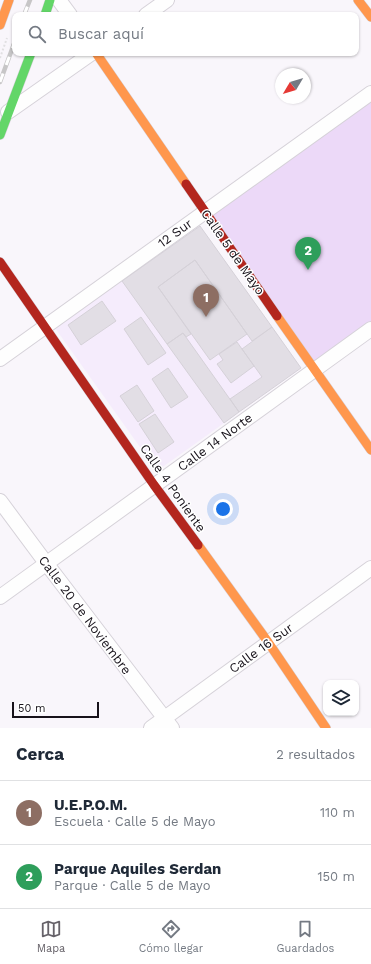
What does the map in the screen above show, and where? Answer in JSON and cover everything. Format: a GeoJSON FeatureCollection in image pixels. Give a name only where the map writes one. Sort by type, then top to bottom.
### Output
{"type":"FeatureCollection","features":[{"type":"Feature","properties":{"kind":"street"},"geometry":{"type":"LineString","coordinates":[[0,25],[9,0]]}},
{"type":"Feature","properties":{"kind":"street"},"geometry":{"type":"LineString","coordinates":[[46,12],[50,0]]}},
{"type":"Feature","properties":{"kind":"street"},"geometry":{"type":"LineString","coordinates":[[59,0],[68,12]]}},
{"type":"Feature","properties":{"kind":"street"},"geometry":{"type":"LineString","coordinates":[[150,12],[167,0]]}},
{"type":"Feature","properties":{"kind":"street"},"geometry":{"type":"LineString","coordinates":[[358,0],[371,17]]}},
{"type":"Feature","properties":{"kind":"street"},"geometry":{"type":"LineString","coordinates":[[0,135],[29,56]]}},
{"type":"Feature","properties":{"kind":"street"},"geometry":{"type":"LineString","coordinates":[[8,112],[88,56]]}},
{"type":"Feature","properties":{"kind":"street","name":"Calle 5 de Mayo"},"geometry":{"type":"LineString","coordinates":[[98,56],[371,450]]}},
{"type":"Feature","properties":{"kind":"street","name":"12 Sur"},"geometry":{"type":"LineString","coordinates":[[0,359],[371,93]]}},
{"type":"Feature","properties":{"kind":"street","name":"Calle 4 Poniente"},"geometry":{"type":"LineString","coordinates":[[0,262],[154,485],[268,642],[326,728]]}},
{"type":"Feature","properties":{"kind":"street","name":"Calle 14 Norte"},"geometry":{"type":"LineString","coordinates":[[0,597],[371,329]]}},
{"type":"Feature","properties":{"kind":"street","name":"Calle 20 de Noviembre"},"geometry":{"type":"LineString","coordinates":[[0,501],[168,723]]}},
{"type":"Feature","properties":{"kind":"street","name":"Calle 16 Sur"},"geometry":{"type":"LineString","coordinates":[[151,728],[168,723],[268,642],[371,568]]}},
{"type":"Feature","properties":{"kind":"shaded area"},"geometry":{"type":"Polygon","coordinates":[[[371,93],[371,329],[315,370],[205,212],[371,93]]]}},
{"type":"Feature","properties":{"kind":"shaded area"},"geometry":{"type":"Polygon","coordinates":[[[200,226],[301,368],[157,471],[55,328],[200,226]]]}},
{"type":"Feature","properties":{"kind":"building"},"geometry":{"type":"Polygon","coordinates":[[[200,226],[272,327],[252,341],[195,260],[158,287],[191,334],[186,337],[183,333],[167,344],[122,281],[200,226]]]}},
{"type":"Feature","properties":{"kind":"building"},"geometry":{"type":"Polygon","coordinates":[[[195,260],[247,334],[210,360],[158,287],[195,260]]]}},
{"type":"Feature","properties":{"kind":"building"},"geometry":{"type":"Polygon","coordinates":[[[102,301],[116,321],[81,345],[68,325],[102,301]]]}},
{"type":"Feature","properties":{"kind":"building"},"geometry":{"type":"Polygon","coordinates":[[[141,317],[166,353],[148,365],[124,329],[141,317]]]}},
{"type":"Feature","properties":{"kind":"building"},"geometry":{"type":"Polygon","coordinates":[[[272,327],[301,368],[239,412],[230,399],[262,377],[242,349],[272,327]]]}},
{"type":"Feature","properties":{"kind":"building"},"geometry":{"type":"Polygon","coordinates":[[[183,333],[239,412],[224,423],[167,344],[183,333]]]}},
{"type":"Feature","properties":{"kind":"building"},"geometry":{"type":"Polygon","coordinates":[[[237,342],[254,366],[231,383],[217,364],[223,360],[219,354],[237,342]]]}},
{"type":"Feature","properties":{"kind":"building"},"geometry":{"type":"Polygon","coordinates":[[[168,368],[188,397],[171,408],[152,379],[168,368]]]}},
{"type":"Feature","properties":{"kind":"building"},"geometry":{"type":"Polygon","coordinates":[[[137,385],[154,411],[138,422],[120,396],[137,385]]]}},
{"type":"Feature","properties":{"kind":"building"},"geometry":{"type":"Polygon","coordinates":[[[155,414],[174,442],[158,453],[139,424],[155,414]]]}},
{"type":"Feature","properties":{"kind":"railway"},"geometry":{"type":"LineString","coordinates":[[25,12],[30,0]]}},
{"type":"Feature","properties":{"kind":"railway"},"geometry":{"type":"LineString","coordinates":[[0,82],[12,49]]}},
{"type":"Feature","properties":{"kind":"traffic: fast"},"geometry":{"type":"LineString","coordinates":[[46,12],[50,0]]}},
{"type":"Feature","properties":{"kind":"traffic: fast"},"geometry":{"type":"LineString","coordinates":[[0,135],[30,56]]}},
{"type":"Feature","properties":{"kind":"traffic: slow"},"geometry":{"type":"LineString","coordinates":[[0,25],[9,0]]}},
{"type":"Feature","properties":{"kind":"traffic: slow"},"geometry":{"type":"LineString","coordinates":[[358,0],[371,17]]}},
{"type":"Feature","properties":{"kind":"traffic: slow"},"geometry":{"type":"LineString","coordinates":[[98,56],[186,184]]}},
{"type":"Feature","properties":{"kind":"traffic: slow"},"geometry":{"type":"LineString","coordinates":[[277,316],[371,450]]}},
{"type":"Feature","properties":{"kind":"traffic: slow"},"geometry":{"type":"LineString","coordinates":[[198,545],[268,642],[326,728]]}},
{"type":"Feature","properties":{"kind":"traffic: jam"},"geometry":{"type":"LineString","coordinates":[[186,184],[277,316]]}},
{"type":"Feature","properties":{"kind":"traffic: jam"},"geometry":{"type":"LineString","coordinates":[[0,262],[154,485],[198,545]]}},
{"type":"Feature","properties":{"kind":"place","name":"Parque Aquiles Serdan"},"geometry":{"type":"Point","coordinates":[308,270]}},
{"type":"Feature","properties":{"kind":"place","name":"U.E.P.O.M."},"geometry":{"type":"Point","coordinates":[206,317]}}]}
